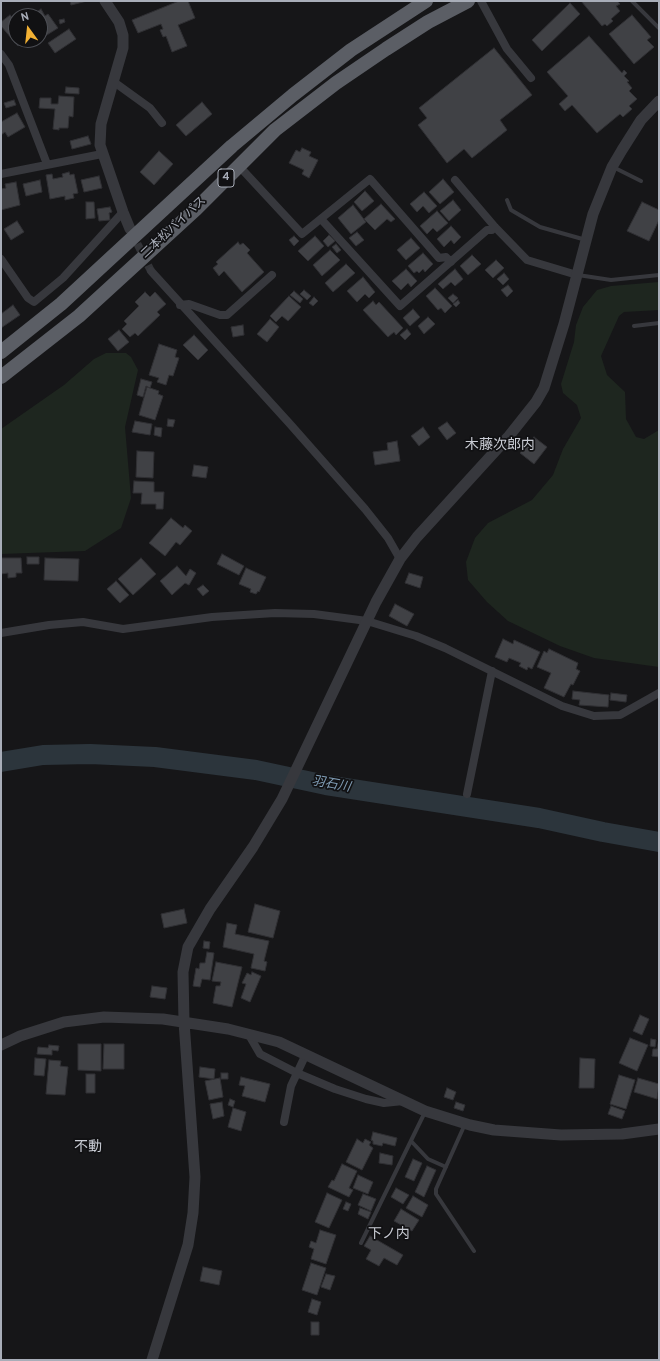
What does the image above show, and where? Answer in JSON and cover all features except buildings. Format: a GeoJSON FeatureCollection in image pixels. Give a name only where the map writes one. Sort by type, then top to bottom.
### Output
{"type":"FeatureCollection","features":[{"type":"Feature","properties":{"kind":"highway","name":"二本松バイパス"},"geometry":{"type":"LineString","coordinates":[[1,352],[61,304],[232,146],[292,95],[351,50],[426,1]]}},
{"type":"Feature","properties":{"kind":"highway","name":"二本松バイパス"},"geometry":{"type":"LineString","coordinates":[[1,377],[79,316],[196,208],[275,130],[336,83],[422,25],[468,1]]}},
{"type":"Feature","properties":{"kind":"street"},"geometry":{"type":"LineString","coordinates":[[105,1],[119,22],[123,35],[123,48],[101,124],[100,136],[102,154],[130,229]]}},
{"type":"Feature","properties":{"kind":"street"},"geometry":{"type":"LineString","coordinates":[[481,1],[507,49],[531,78]]}},
{"type":"Feature","properties":{"kind":"street"},"geometry":{"type":"LineString","coordinates":[[1,54],[9,65],[47,164]]}},
{"type":"Feature","properties":{"kind":"street"},"geometry":{"type":"LineString","coordinates":[[114,82],[150,108],[162,123]]}},
{"type":"Feature","properties":{"kind":"street"},"geometry":{"type":"LineString","coordinates":[[152,1360],[188,1245],[193,1213],[195,1178],[184,1022],[183,972],[188,947],[210,909],[254,847],[284,796],[367,622],[400,559],[422,532],[509,436],[536,402],[550,372],[593,214],[612,167],[641,120],[659,101]]}},
{"type":"Feature","properties":{"kind":"street"},"geometry":{"type":"LineString","coordinates":[[1,174],[102,154]]}},
{"type":"Feature","properties":{"kind":"street"},"geometry":{"type":"LineString","coordinates":[[238,165],[302,234],[370,179],[439,258],[446,257],[451,262]]}},
{"type":"Feature","properties":{"kind":"street"},"geometry":{"type":"LineString","coordinates":[[455,180],[495,227],[527,260],[577,275]]}},
{"type":"Feature","properties":{"kind":"street"},"geometry":{"type":"LineString","coordinates":[[1,259],[28,298],[34,302],[63,278],[123,212]]}},
{"type":"Feature","properties":{"kind":"street"},"geometry":{"type":"LineString","coordinates":[[321,219],[400,306],[487,230],[492,230],[495,227]]}},
{"type":"Feature","properties":{"kind":"street"},"geometry":{"type":"LineString","coordinates":[[150,271],[290,424],[365,509],[388,538],[400,559]]}},
{"type":"Feature","properties":{"kind":"street"},"geometry":{"type":"LineString","coordinates":[[180,305],[189,304],[220,315],[227,315],[272,275]]}},
{"type":"Feature","properties":{"kind":"street"},"geometry":{"type":"LineString","coordinates":[[1,633],[50,625],[83,622],[123,629],[212,617],[275,613],[314,614],[367,622],[416,636],[492,671],[562,706],[594,716],[620,715],[659,693]]}},
{"type":"Feature","properties":{"kind":"street"},"geometry":{"type":"LineString","coordinates":[[467,794],[492,671]]}},
{"type":"Feature","properties":{"kind":"street"},"geometry":{"type":"LineString","coordinates":[[1,1045],[20,1036],[64,1022],[129,1017],[184,1022],[228,1029],[280,1042],[425,1111],[466,1124],[517,1133],[561,1135],[622,1134],[659,1129]]}},
{"type":"Feature","properties":{"kind":"street"},"geometry":{"type":"LineString","coordinates":[[250,1035],[260,1054],[335,1090],[384,1103],[404,1101]]}},
{"type":"Feature","properties":{"kind":"street"},"geometry":{"type":"LineString","coordinates":[[284,1122],[291,1086],[306,1054]]}},
{"type":"Feature","properties":{"kind":"lane"},"geometry":{"type":"LineString","coordinates":[[632,1],[659,28]]}},
{"type":"Feature","properties":{"kind":"lane"},"geometry":{"type":"LineString","coordinates":[[612,167],[641,181]]}},
{"type":"Feature","properties":{"kind":"lane"},"geometry":{"type":"LineString","coordinates":[[506,200],[511,210],[540,227],[586,240]]}},
{"type":"Feature","properties":{"kind":"lane"},"geometry":{"type":"LineString","coordinates":[[577,275],[611,280],[659,275]]}},
{"type":"Feature","properties":{"kind":"lane"},"geometry":{"type":"LineString","coordinates":[[634,326],[659,323]]}},
{"type":"Feature","properties":{"kind":"lane"},"geometry":{"type":"LineString","coordinates":[[362,1243],[425,1111]]}},
{"type":"Feature","properties":{"kind":"lane"},"geometry":{"type":"LineString","coordinates":[[466,1124],[436,1189],[436,1194],[474,1251]]}},
{"type":"Feature","properties":{"kind":"lane"},"geometry":{"type":"LineString","coordinates":[[411,1141],[428,1159],[446,1166]]}},
{"type":"Feature","properties":{"kind":"shaded area"},"geometry":{"type":"Polygon","coordinates":[[[659,282],[659,310],[624,312],[619,316],[601,356],[607,375],[625,392],[626,419],[636,437],[644,439],[659,430],[659,667],[594,658],[560,646],[508,621],[487,602],[468,580],[466,562],[475,538],[488,523],[532,500],[553,475],[563,449],[581,418],[577,405],[563,393],[561,384],[574,342],[576,325],[583,307],[597,290],[611,286],[659,282]]]}},
{"type":"Feature","properties":{"kind":"shaded area"},"geometry":{"type":"Polygon","coordinates":[[[106,353],[126,353],[131,357],[138,370],[125,427],[131,498],[121,528],[85,551],[1,554],[1,429],[64,385],[94,359],[106,353]]]}},
{"type":"Feature","properties":{"kind":"waterway","name":"羽石川"},"geometry":{"type":"LineString","coordinates":[[1,762],[43,755],[90,754],[155,757],[256,770],[326,785],[539,818],[659,842]]}},
{"type":"Feature","properties":{"kind":"tunnel"},"geometry":{"type":"LineString","coordinates":[[132,233],[151,271]]}},
{"type":"Feature","properties":{"kind":"district","name":"木藤次郎内"},"geometry":{"type":"Point","coordinates":[500,446]}},
{"type":"Feature","properties":{"kind":"district","name":"不動"},"geometry":{"type":"Point","coordinates":[88,1148]}},
{"type":"Feature","properties":{"kind":"district","name":"下ノ内"},"geometry":{"type":"Point","coordinates":[389,1235]}}]}
